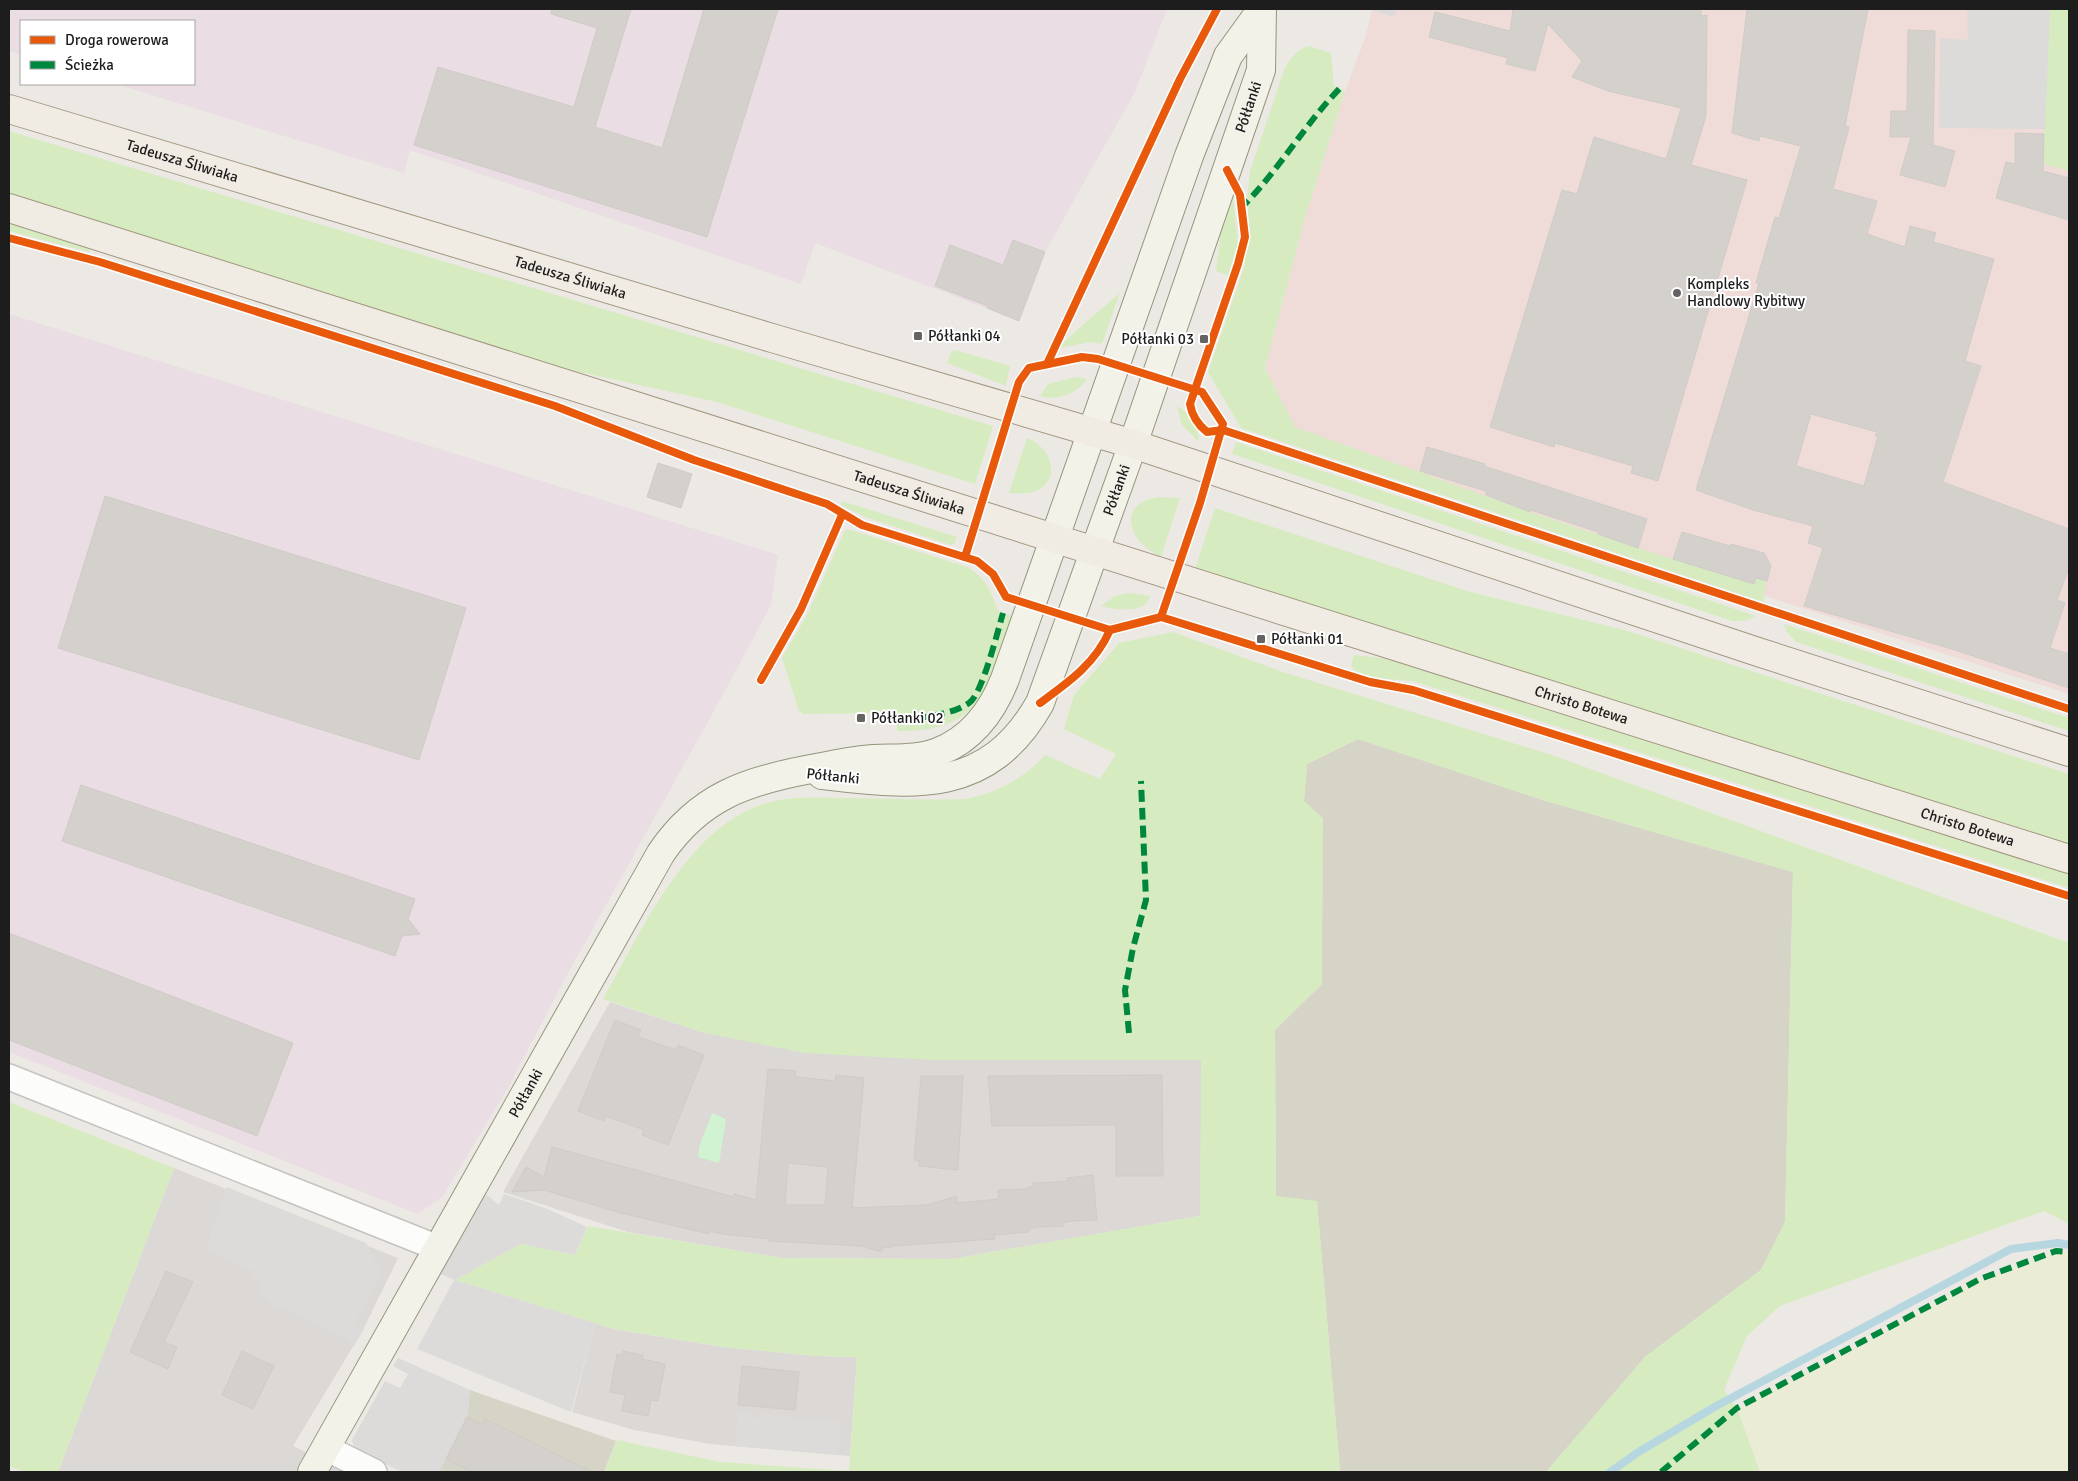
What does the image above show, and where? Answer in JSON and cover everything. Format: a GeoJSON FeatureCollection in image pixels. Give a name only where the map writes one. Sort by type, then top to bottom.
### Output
{"type":"FeatureCollection","features":[{"type":"Feature","properties":{"kind":"main road","name":"Tadeusza Śliwiaka"},"geometry":{"type":"LineString","coordinates":[[9,109],[856,364],[1133,444]]}},
{"type":"Feature","properties":{"kind":"main road","name":"Tadeusza Śliwiaka"},"geometry":{"type":"LineString","coordinates":[[9,208],[1093,551]]}},
{"type":"Feature","properties":{"kind":"main road"},"geometry":{"type":"LineString","coordinates":[[1133,444],[1758,652],[2069,752]]}},
{"type":"Feature","properties":{"kind":"main road","name":"Christo Botewa"},"geometry":{"type":"LineString","coordinates":[[1093,551],[2069,859]]}},
{"type":"Feature","properties":{"kind":"street","name":"Półłanki"},"geometry":{"type":"LineString","coordinates":[[312,1472],[661,853],[673,835],[702,807],[721,795],[768,777],[793,772],[863,760],[930,754],[954,745],[968,735],[990,711],[998,696],[1189,156],[1228,56],[1262,9]]}},
{"type":"Feature","properties":{"kind":"street","name":"Półłanki"},"geometry":{"type":"LineString","coordinates":[[793,772],[862,780],[915,780],[958,775],[978,768],[994,759],[1020,734],[1040,703],[1133,444],[1261,70],[1262,9]]}},
{"type":"Feature","properties":{"kind":"street"},"geometry":{"type":"LineString","coordinates":[[9,1077],[438,1248]]}},
{"type":"Feature","properties":{"kind":"street"},"geometry":{"type":"LineString","coordinates":[[326,1448],[374,1472]]}},
{"type":"Feature","properties":{"kind":"shaded area"},"geometry":{"type":"Polygon","coordinates":[[[9,9],[1167,9],[1135,92],[1045,252],[1019,321],[815,243],[801,284],[410,150],[404,173],[119,85],[195,85],[195,20],[20,20],[20,54],[9,51],[9,9]]]}},
{"type":"Feature","properties":{"kind":"shaded area","name":"Kompleks Handlowy Rybitwy"},"geometry":{"type":"Polygon","coordinates":[[[1372,9],[2069,9],[2069,694],[1554,528],[1295,427],[1265,368],[1305,218],[1345,91],[1365,38],[1372,9]]]}},
{"type":"Feature","properties":{"kind":"shaded area"},"geometry":{"type":"Polygon","coordinates":[[[1375,9],[1397,9],[1394,17],[1374,11],[1375,9]]]}},
{"type":"Feature","properties":{"kind":"shaded area"},"geometry":{"type":"Polygon","coordinates":[[[1967,9],[2050,9],[2045,129],[1939,128],[1940,38],[1968,40],[1967,9]]]}},
{"type":"Feature","properties":{"kind":"shaded area"},"geometry":{"type":"Polygon","coordinates":[[[9,314],[778,555],[771,605],[726,689],[561,986],[508,1088],[443,1196],[418,1214],[9,1052],[9,314]]]}},
{"type":"Feature","properties":{"kind":"shaded area"},"geometry":{"type":"Polygon","coordinates":[[[1358,739],[1546,801],[1793,872],[1785,1222],[1761,1270],[1645,1357],[1546,1472],[1340,1472],[1317,1202],[1276,1197],[1275,1030],[1322,984],[1304,801],[1307,764],[1358,739]]]}},
{"type":"Feature","properties":{"kind":"shaded area"},"geometry":{"type":"Polygon","coordinates":[[[610,1002],[705,1033],[933,1060],[1202,1060],[1200,1216],[952,1259],[782,1258],[628,1232],[503,1192],[610,1002]]]}},
{"type":"Feature","properties":{"kind":"shaded area"},"geometry":{"type":"Polygon","coordinates":[[[174,1168],[398,1258],[363,1330],[293,1446],[347,1472],[58,1472],[174,1168]]]}},
{"type":"Feature","properties":{"kind":"shaded area"},"geometry":{"type":"Polygon","coordinates":[[[227,1187],[366,1243],[382,1274],[354,1324],[363,1330],[353,1348],[347,1339],[266,1301],[251,1269],[205,1250],[227,1187]]]}},
{"type":"Feature","properties":{"kind":"shaded area"},"geometry":{"type":"Polygon","coordinates":[[[481,1190],[499,1205],[504,1194],[545,1208],[587,1227],[575,1255],[521,1244],[455,1280],[595,1323],[571,1412],[417,1349],[454,1280],[441,1274],[440,1263],[481,1190]]]}},
{"type":"Feature","properties":{"kind":"shaded area"},"geometry":{"type":"Polygon","coordinates":[[[595,1323],[614,1329],[723,1347],[814,1356],[857,1357],[850,1456],[710,1444],[634,1430],[572,1412],[595,1323]]]}},
{"type":"Feature","properties":{"kind":"shaded area"},"geometry":{"type":"Polygon","coordinates":[[[398,1358],[470,1390],[467,1417],[439,1472],[402,1472],[355,1449],[352,1440],[385,1381],[400,1388],[408,1374],[393,1366],[398,1358]]]}},
{"type":"Feature","properties":{"kind":"shaded area"},"geometry":{"type":"Polygon","coordinates":[[[470,1390],[616,1441],[604,1472],[439,1472],[467,1417],[470,1390]]]}},
{"type":"Feature","properties":{"kind":"shaded area"},"geometry":{"type":"Polygon","coordinates":[[[738,1412],[750,1413],[750,1416],[760,1418],[761,1414],[841,1423],[839,1454],[735,1446],[738,1412]]]}},
{"type":"Feature","properties":{"kind":"green space"},"geometry":{"type":"Polygon","coordinates":[[[2050,9],[2069,9],[2069,171],[2043,164],[2050,9]]]}},
{"type":"Feature","properties":{"kind":"green space"},"geometry":{"type":"Polygon","coordinates":[[[1309,46],[1331,53],[1334,86],[1345,91],[1305,218],[1265,368],[1295,427],[1530,512],[1650,552],[1754,584],[1756,578],[1767,581],[1763,595],[1765,596],[1764,602],[1241,428],[1208,372],[1245,265],[1245,250],[1250,232],[1247,199],[1250,171],[1284,70],[1294,55],[1309,46]]]}},
{"type":"Feature","properties":{"kind":"green space"},"geometry":{"type":"Polygon","coordinates":[[[9,131],[993,426],[975,484],[717,402],[561,368],[9,193],[9,131]]]}},
{"type":"Feature","properties":{"kind":"green space"},"geometry":{"type":"Polygon","coordinates":[[[1233,197],[1238,244],[1228,275],[1216,271],[1221,230],[1233,197]]]}},
{"type":"Feature","properties":{"kind":"green space"},"geometry":{"type":"Polygon","coordinates":[[[9,223],[90,249],[89,252],[9,231],[9,223]]]}},
{"type":"Feature","properties":{"kind":"green space"},"geometry":{"type":"Polygon","coordinates":[[[1120,293],[1102,344],[1090,342],[1060,348],[1077,330],[1120,293]]]}},
{"type":"Feature","properties":{"kind":"green space"},"geometry":{"type":"Polygon","coordinates":[[[955,350],[1010,366],[1006,386],[947,363],[952,351],[955,350]]]}},
{"type":"Feature","properties":{"kind":"green space"},"geometry":{"type":"Polygon","coordinates":[[[1076,377],[1087,379],[1078,389],[1060,397],[1040,396],[1048,384],[1076,377]]]}},
{"type":"Feature","properties":{"kind":"green space"},"geometry":{"type":"Polygon","coordinates":[[[1177,406],[1193,421],[1198,432],[1198,441],[1182,425],[1177,406]]]}},
{"type":"Feature","properties":{"kind":"green space"},"geometry":{"type":"Polygon","coordinates":[[[1027,438],[1038,444],[1046,452],[1049,457],[1051,475],[1044,486],[1034,492],[1009,493],[1027,438]]]}},
{"type":"Feature","properties":{"kind":"green space"},"geometry":{"type":"Polygon","coordinates":[[[1236,442],[1756,616],[1745,621],[1732,621],[1232,454],[1236,442]]]}},
{"type":"Feature","properties":{"kind":"green space"},"geometry":{"type":"Polygon","coordinates":[[[1160,497],[1180,498],[1161,557],[1150,551],[1141,542],[1134,533],[1131,524],[1132,514],[1137,507],[1146,500],[1160,497]]]}},
{"type":"Feature","properties":{"kind":"green space"},"geometry":{"type":"Polygon","coordinates":[[[842,501],[957,537],[955,543],[951,545],[865,517],[841,505],[842,501]]]}},
{"type":"Feature","properties":{"kind":"green space"},"geometry":{"type":"Polygon","coordinates":[[[1215,508],[1467,591],[1628,631],[2069,774],[2069,845],[1195,569],[1215,508]]]}},
{"type":"Feature","properties":{"kind":"green space"},"geometry":{"type":"Polygon","coordinates":[[[845,530],[851,530],[967,567],[983,580],[993,597],[998,611],[1012,616],[989,684],[965,714],[948,724],[925,730],[897,731],[897,713],[804,714],[799,711],[782,658],[808,613],[845,530]]]}},
{"type":"Feature","properties":{"kind":"green space"},"geometry":{"type":"Polygon","coordinates":[[[1130,593],[1150,596],[1144,605],[1138,608],[1116,609],[1101,606],[1115,596],[1130,593]]]}},
{"type":"Feature","properties":{"kind":"green space"},"geometry":{"type":"Polygon","coordinates":[[[1784,624],[2069,718],[2069,731],[1796,642],[1787,632],[1784,624]]]}},
{"type":"Feature","properties":{"kind":"green space"},"geometry":{"type":"Polygon","coordinates":[[[1173,632],[1286,673],[1552,755],[2069,943],[2069,1224],[2044,1211],[1780,1306],[1747,1336],[1724,1390],[1737,1408],[1760,1472],[1546,1472],[1645,1357],[1761,1270],[1785,1222],[1793,872],[1546,801],[1358,739],[1307,764],[1304,801],[1323,818],[1322,984],[1275,1030],[1276,1196],[1317,1201],[1340,1472],[604,1472],[617,1440],[720,1462],[849,1471],[857,1357],[814,1356],[723,1347],[614,1329],[455,1280],[521,1244],[575,1255],[588,1226],[782,1258],[952,1259],[1200,1216],[1201,1060],[933,1060],[805,1053],[705,1033],[603,999],[653,909],[674,879],[696,851],[721,827],[749,810],[780,800],[798,798],[966,799],[989,793],[1019,778],[1045,755],[1100,779],[1116,754],[1064,729],[1074,695],[1119,643],[1173,632]]]}},
{"type":"Feature","properties":{"kind":"green space"},"geometry":{"type":"Polygon","coordinates":[[[1354,655],[1383,658],[2069,874],[2069,888],[1416,682],[1371,677],[1355,670],[1351,665],[1354,655]]]}},
{"type":"Feature","properties":{"kind":"green space"},"geometry":{"type":"Polygon","coordinates":[[[9,1102],[174,1168],[58,1472],[25,1472],[9,1466],[9,1102]]]}},
{"type":"Feature","properties":{"kind":"green space"},"geometry":{"type":"Polygon","coordinates":[[[712,1113],[726,1119],[719,1163],[698,1157],[699,1147],[712,1113]]]}},
{"type":"Feature","properties":{"kind":"green space"},"geometry":{"type":"Polygon","coordinates":[[[2056,1251],[2069,1252],[2069,1472],[1760,1472],[1737,1408],[1980,1279],[2056,1251]]]}},
{"type":"Feature","properties":{"kind":"building"},"geometry":{"type":"Polygon","coordinates":[[[552,9],[631,9],[595,127],[662,148],[704,9],[778,9],[707,237],[414,145],[438,67],[574,107],[597,28],[551,14],[552,9]]]}},
{"type":"Feature","properties":{"kind":"building"},"geometry":{"type":"Polygon","coordinates":[[[1513,9],[1701,9],[1701,16],[1707,15],[1706,116],[1691,165],[1747,180],[1658,481],[1631,473],[1633,466],[1555,443],[1554,447],[1490,427],[1562,190],[1577,194],[1594,137],[1666,159],[1681,108],[1608,91],[1572,77],[1582,61],[1548,24],[1535,71],[1506,64],[1508,58],[1429,37],[1435,12],[1510,31],[1513,9]]]}},
{"type":"Feature","properties":{"kind":"building"},"geometry":{"type":"Polygon","coordinates":[[[1747,9],[1868,9],[1845,126],[1849,127],[1833,189],[1877,201],[1867,234],[1905,247],[1910,226],[1936,233],[1933,242],[1994,259],[1965,361],[1981,366],[1943,482],[2069,529],[2069,568],[2057,600],[2065,603],[2050,648],[2069,654],[2069,688],[1952,649],[1804,606],[1823,548],[1808,543],[1813,526],[1753,510],[1696,490],[1759,283],[1756,283],[1775,217],[1779,218],[1801,146],[1760,136],[1759,141],[1732,133],[1747,9]],[[1811,414],[1796,466],[1864,486],[1878,436],[1875,436],[1877,432],[1811,414]]]}},
{"type":"Feature","properties":{"kind":"building"},"geometry":{"type":"Polygon","coordinates":[[[1908,30],[1935,31],[1933,145],[1955,151],[1945,187],[1900,175],[1911,137],[1890,137],[1891,111],[1907,111],[1908,30]]]}},
{"type":"Feature","properties":{"kind":"building"},"geometry":{"type":"Polygon","coordinates":[[[2015,133],[2044,134],[2043,171],[2069,178],[2069,220],[1996,198],[2006,162],[2015,164],[2015,133]]]}},
{"type":"Feature","properties":{"kind":"building"},"geometry":{"type":"Polygon","coordinates":[[[1013,240],[1045,252],[1019,321],[987,308],[988,306],[935,286],[950,245],[1003,265],[1013,240]]]}},
{"type":"Feature","properties":{"kind":"building"},"geometry":{"type":"Polygon","coordinates":[[[1427,447],[1485,464],[1484,466],[1647,519],[1638,548],[1598,534],[1598,532],[1531,510],[1530,512],[1486,495],[1486,491],[1420,471],[1427,447]]]}},
{"type":"Feature","properties":{"kind":"building"},"geometry":{"type":"Polygon","coordinates":[[[658,463],[692,474],[681,508],[647,497],[658,463]]]}},
{"type":"Feature","properties":{"kind":"building"},"geometry":{"type":"Polygon","coordinates":[[[105,496],[466,608],[419,760],[58,648],[105,496]]]}},
{"type":"Feature","properties":{"kind":"building"},"geometry":{"type":"Polygon","coordinates":[[[1682,532],[1730,546],[1731,544],[1764,553],[1771,566],[1767,581],[1756,578],[1754,584],[1673,559],[1682,532]]]}},
{"type":"Feature","properties":{"kind":"building"},"geometry":{"type":"Polygon","coordinates":[[[81,785],[415,899],[408,919],[420,934],[402,936],[395,956],[62,841],[81,785]]]}},
{"type":"Feature","properties":{"kind":"building"},"geometry":{"type":"Polygon","coordinates":[[[9,933],[293,1043],[257,1136],[9,1040],[9,933]]]}},
{"type":"Feature","properties":{"kind":"building"},"geometry":{"type":"Polygon","coordinates":[[[615,1020],[641,1030],[638,1037],[676,1050],[678,1045],[704,1055],[668,1145],[642,1135],[644,1130],[606,1116],[604,1121],[578,1111],[615,1020]]]}},
{"type":"Feature","properties":{"kind":"building"},"geometry":{"type":"Polygon","coordinates":[[[768,1069],[796,1071],[795,1077],[835,1081],[836,1075],[864,1078],[852,1208],[927,1205],[957,1196],[957,1203],[999,1199],[998,1190],[1024,1189],[1033,1186],[1033,1183],[1067,1181],[1067,1178],[1093,1175],[1097,1220],[1072,1221],[1063,1223],[1063,1226],[1037,1227],[1029,1229],[1029,1232],[994,1235],[995,1239],[892,1246],[882,1248],[882,1252],[861,1246],[769,1241],[769,1239],[709,1231],[709,1234],[617,1212],[544,1190],[512,1192],[526,1167],[544,1177],[552,1147],[734,1197],[734,1194],[756,1200],[768,1069]],[[788,1163],[785,1205],[825,1205],[828,1167],[788,1163]]]}},
{"type":"Feature","properties":{"kind":"building"},"geometry":{"type":"Polygon","coordinates":[[[1162,1075],[1163,1176],[1116,1176],[1116,1125],[992,1126],[988,1076],[1162,1075]]]}},
{"type":"Feature","properties":{"kind":"building"},"geometry":{"type":"Polygon","coordinates":[[[921,1076],[963,1076],[958,1170],[919,1166],[920,1161],[914,1160],[921,1076]]]}},
{"type":"Feature","properties":{"kind":"building"},"geometry":{"type":"Polygon","coordinates":[[[166,1271],[193,1282],[164,1342],[177,1347],[168,1369],[130,1352],[166,1271]]]}},
{"type":"Feature","properties":{"kind":"building"},"geometry":{"type":"Polygon","coordinates":[[[242,1351],[274,1366],[253,1409],[222,1395],[242,1351]]]}},
{"type":"Feature","properties":{"kind":"building"},"geometry":{"type":"Polygon","coordinates":[[[623,1351],[643,1355],[642,1359],[665,1364],[658,1401],[651,1400],[648,1416],[622,1411],[625,1395],[610,1392],[617,1354],[622,1355],[623,1351]]]}},
{"type":"Feature","properties":{"kind":"building"},"geometry":{"type":"Polygon","coordinates":[[[742,1366],[799,1372],[795,1410],[738,1405],[742,1366]]]}},
{"type":"Feature","properties":{"kind":"building"},"geometry":{"type":"Polygon","coordinates":[[[467,1417],[482,1425],[485,1419],[592,1472],[473,1472],[446,1459],[467,1417]]]}},
{"type":"Feature","properties":{"kind":"waterway"},"geometry":{"type":"LineString","coordinates":[[1610,1472],[1640,1451],[1718,1405],[2011,1249],[2058,1243],[2069,1245]]}},
{"type":"Feature","properties":{"kind":"marked path"},"geometry":{"type":"LineString","coordinates":[[1240,209],[1267,180],[1315,117],[1341,87]]}},
{"type":"Feature","properties":{"kind":"marked path"},"geometry":{"type":"LineString","coordinates":[[897,722],[953,711],[969,703],[974,698],[984,675],[1003,613]]}},
{"type":"Feature","properties":{"kind":"marked path"},"geometry":{"type":"LineString","coordinates":[[1129,1033],[1125,990],[1133,948],[1146,900],[1141,781]]}},
{"type":"Feature","properties":{"kind":"marked path"},"geometry":{"type":"LineString","coordinates":[[1661,1472],[1737,1408],[1980,1279],[2056,1251],[2069,1252]]}},
{"type":"Feature","properties":{"kind":"cycle path"},"geometry":{"type":"LineString","coordinates":[[1047,364],[1180,79],[1217,9]]}},
{"type":"Feature","properties":{"kind":"cycle path"},"geometry":{"type":"LineString","coordinates":[[1227,170],[1240,195],[1245,237],[1238,264],[1190,404],[1200,426],[1207,432],[1223,430],[2069,709]]}},
{"type":"Feature","properties":{"kind":"cycle path"},"geometry":{"type":"LineString","coordinates":[[9,238],[100,262],[555,406],[694,460],[827,504],[862,525],[977,561],[993,574],[1006,597],[1110,630],[1161,617],[1370,682],[1413,690],[2069,896]]}},
{"type":"Feature","properties":{"kind":"cycle path"},"geometry":{"type":"LineString","coordinates":[[965,557],[1019,382],[1029,368],[1082,357],[1098,359],[1202,392],[1223,424],[1200,503],[1161,617]]}},
{"type":"Feature","properties":{"kind":"cycle path"},"geometry":{"type":"LineString","coordinates":[[761,680],[801,609],[842,515]]}},
{"type":"Feature","properties":{"kind":"cycle path"},"geometry":{"type":"LineString","coordinates":[[1040,703],[1071,680],[1089,663],[1110,630]]}},
{"type":"Feature","properties":{"kind":"place","name":"Kompleks Handlowy Rybitwy"},"geometry":{"type":"Point","coordinates":[1677,293]}},
{"type":"Feature","properties":{"kind":"place","name":"Półłanki 04"},"geometry":{"type":"Point","coordinates":[918,336]}},
{"type":"Feature","properties":{"kind":"place","name":"Półłanki 03"},"geometry":{"type":"Point","coordinates":[1204,339]}},
{"type":"Feature","properties":{"kind":"place","name":"Półłanki 01"},"geometry":{"type":"Point","coordinates":[1261,639]}},
{"type":"Feature","properties":{"kind":"place","name":"Półłanki 02"},"geometry":{"type":"Point","coordinates":[861,718]}}]}
